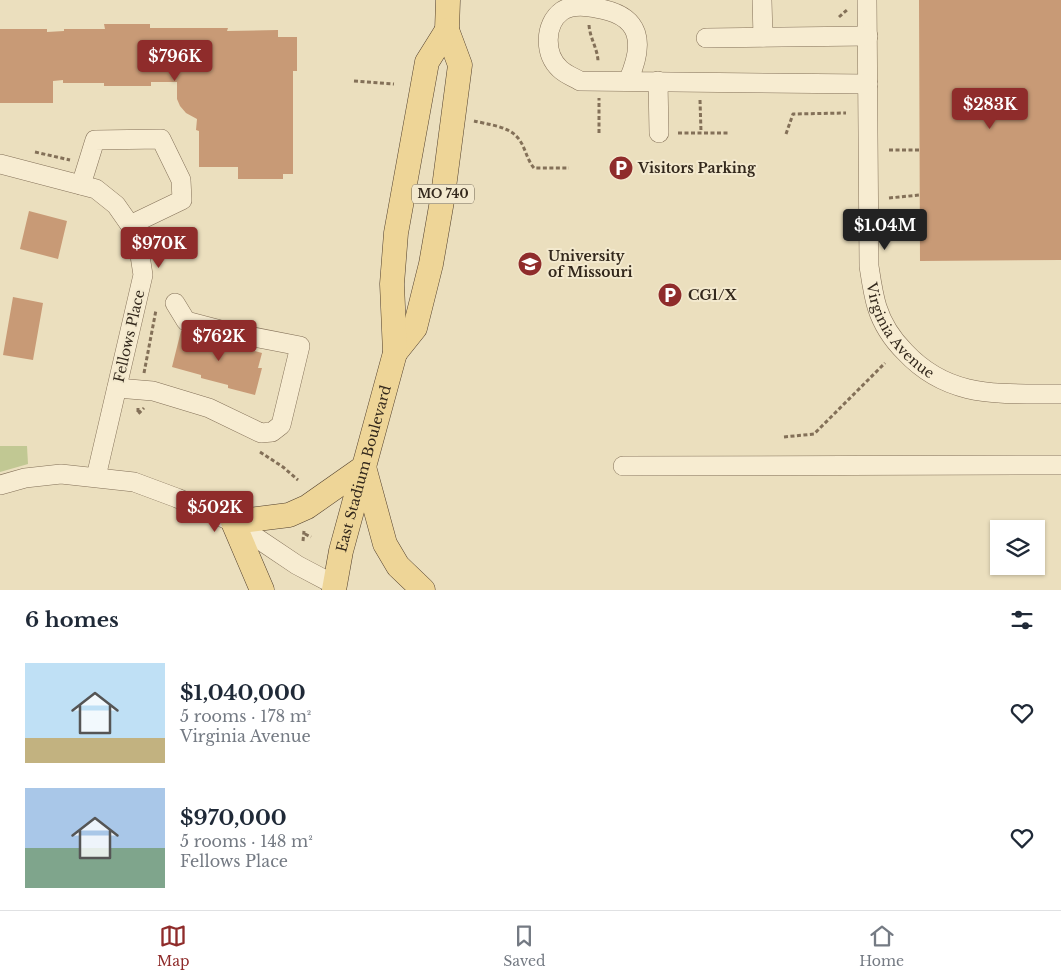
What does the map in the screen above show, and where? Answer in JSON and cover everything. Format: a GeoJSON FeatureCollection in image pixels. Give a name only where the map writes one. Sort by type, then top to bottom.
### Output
{"type":"FeatureCollection","features":[{"type":"Feature","properties":{"kind":"main road","name":"East Stadium Boulevard"},"geometry":{"type":"LineString","coordinates":[[396,353],[415,328],[443,196],[460,65],[447,30],[448,0]]}},
{"type":"Feature","properties":{"kind":"main road","name":"East Stadium Boulevard"},"geometry":{"type":"LineString","coordinates":[[336,589],[364,467],[396,353],[392,284],[396,233],[427,62],[447,30]]}},
{"type":"Feature","properties":{"kind":"main road"},"geometry":{"type":"LineString","coordinates":[[262,590],[232,522],[289,515],[307,508],[364,467],[385,544],[398,566],[423,590]]}},
{"type":"Feature","properties":{"kind":"street"},"geometry":{"type":"LineString","coordinates":[[762,0],[762,38]]}},
{"type":"Feature","properties":{"kind":"street","name":"Virginia Avenue"},"geometry":{"type":"LineString","coordinates":[[868,0],[869,266],[877,308],[894,340],[916,364],[942,382],[976,391],[1061,394]]}},
{"type":"Feature","properties":{"kind":"street"},"geometry":{"type":"LineString","coordinates":[[628,81],[636,62],[637,40],[629,19],[612,10],[591,7],[583,6],[563,10],[549,26],[548,48],[559,69],[580,81],[600,83],[708,81],[868,84]]}},
{"type":"Feature","properties":{"kind":"street"},"geometry":{"type":"LineString","coordinates":[[706,38],[868,36]]}},
{"type":"Feature","properties":{"kind":"street"},"geometry":{"type":"LineString","coordinates":[[658,81],[668,133]]}},
{"type":"Feature","properties":{"kind":"street"},"geometry":{"type":"LineString","coordinates":[[82,185],[95,140],[161,139],[181,180],[182,200],[130,224]]}},
{"type":"Feature","properties":{"kind":"street","name":"Fellows Place"},"geometry":{"type":"LineString","coordinates":[[0,164],[96,189],[116,205],[130,224],[139,248],[143,275],[96,477]]}},
{"type":"Feature","properties":{"kind":"street"},"geometry":{"type":"LineString","coordinates":[[117,388],[153,390],[209,408],[261,433],[272,432],[281,425],[300,346],[228,332],[186,321],[175,303]]}},
{"type":"Feature","properties":{"kind":"street"},"geometry":{"type":"LineString","coordinates":[[623,466],[1061,465]]}},
{"type":"Feature","properties":{"kind":"street"},"geometry":{"type":"LineString","coordinates":[[0,485],[25,478],[61,474],[134,482],[232,522],[336,589]]}},
{"type":"Feature","properties":{"kind":"path"},"geometry":{"type":"LineString","coordinates":[[591,7],[590,38],[596,49],[600,83],[599,133]]}},
{"type":"Feature","properties":{"kind":"path"},"geometry":{"type":"LineString","coordinates":[[354,81],[394,84]]}},
{"type":"Feature","properties":{"kind":"path"},"geometry":{"type":"LineString","coordinates":[[701,132],[700,97],[708,81]]}},
{"type":"Feature","properties":{"kind":"path"},"geometry":{"type":"LineString","coordinates":[[786,134],[793,114],[846,113]]}},
{"type":"Feature","properties":{"kind":"path"},"geometry":{"type":"LineString","coordinates":[[471,120],[506,130],[516,136],[527,159],[534,168],[569,168]]}},
{"type":"Feature","properties":{"kind":"path"},"geometry":{"type":"LineString","coordinates":[[668,133],[730,133]]}},
{"type":"Feature","properties":{"kind":"path"},"geometry":{"type":"LineString","coordinates":[[889,150],[920,150]]}},
{"type":"Feature","properties":{"kind":"path"},"geometry":{"type":"LineString","coordinates":[[890,198],[920,195]]}},
{"type":"Feature","properties":{"kind":"path"},"geometry":{"type":"LineString","coordinates":[[784,437],[814,434],[885,363]]}},
{"type":"Feature","properties":{"kind":"path"},"geometry":{"type":"LineString","coordinates":[[305,534],[311,537]]}},
{"type":"Feature","properties":{"kind":"green space"},"geometry":{"type":"Polygon","coordinates":[[[0,446],[27,446],[28,464],[0,472],[0,446]]]}},
{"type":"Feature","properties":{"kind":"building"},"geometry":{"type":"Polygon","coordinates":[[[919,0],[1061,0],[1061,260],[920,261],[919,0]]]}},
{"type":"Feature","properties":{"kind":"building"},"geometry":{"type":"Polygon","coordinates":[[[104,24],[150,24],[150,28],[228,28],[227,31],[278,30],[278,37],[297,37],[297,71],[293,71],[293,174],[283,174],[283,179],[238,179],[238,167],[199,167],[197,119],[186,113],[180,106],[177,99],[177,82],[151,82],[151,86],[104,86],[104,83],[63,83],[63,80],[53,81],[53,103],[0,103],[0,29],[47,29],[47,32],[64,31],[64,29],[105,29],[104,24]]]}},
{"type":"Feature","properties":{"kind":"building"},"geometry":{"type":"Polygon","coordinates":[[[29,211],[67,221],[58,259],[20,249],[29,211]]]}},
{"type":"Feature","properties":{"kind":"building"},"geometry":{"type":"Polygon","coordinates":[[[13,297],[43,303],[33,360],[3,355],[13,297]]]}},
{"type":"Feature","properties":{"kind":"building"},"geometry":{"type":"Polygon","coordinates":[[[181,331],[262,353],[258,368],[262,368],[255,395],[228,388],[228,385],[201,378],[201,375],[172,367],[181,331]]]}},
{"type":"Feature","properties":{"kind":"place","name":"Visitors Parking"},"geometry":{"type":"Point","coordinates":[621,168]}},
{"type":"Feature","properties":{"kind":"place","name":"University of Missouri"},"geometry":{"type":"Point","coordinates":[530,264]}},
{"type":"Feature","properties":{"kind":"place","name":"CG1/X"},"geometry":{"type":"Point","coordinates":[670,295]}}]}
